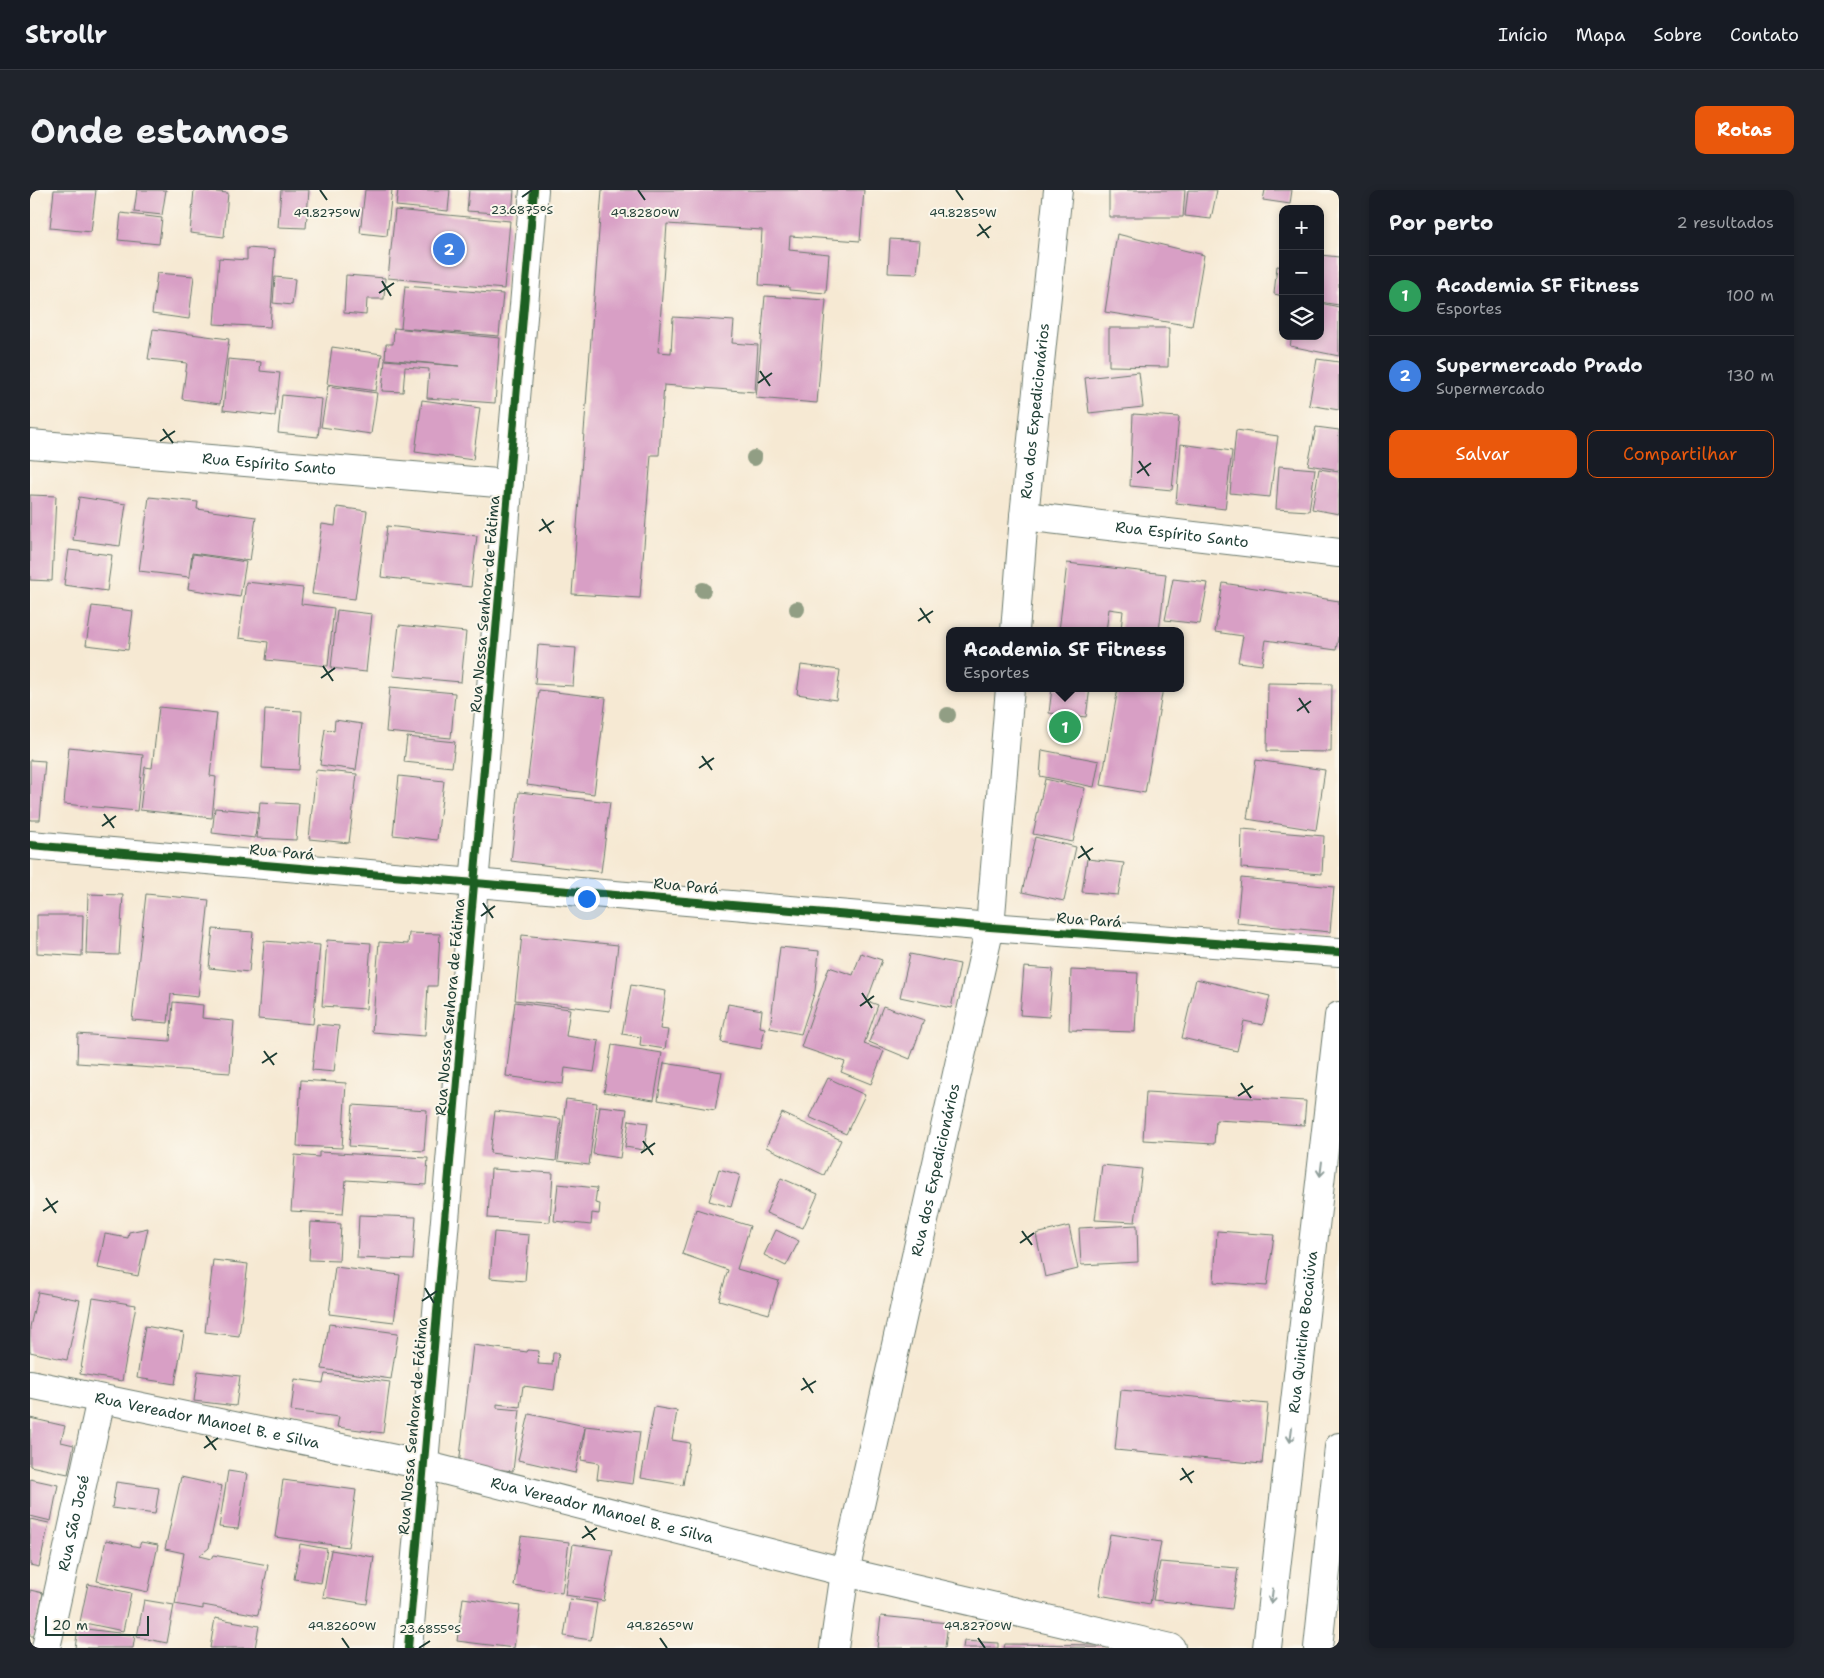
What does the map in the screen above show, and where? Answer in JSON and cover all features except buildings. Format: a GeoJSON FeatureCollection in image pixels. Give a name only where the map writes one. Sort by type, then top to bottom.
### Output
{"type":"FeatureCollection","features":[{"type":"Feature","properties":{"kind":"street","name":"Rua Nossa Senhora de Fátima"},"geometry":{"type":"LineString","coordinates":[[408,1648],[534,190]]}},
{"type":"Feature","properties":{"kind":"street","name":"Rua dos Expedicionários"},"geometry":{"type":"LineString","coordinates":[[1015,627],[1024,516],[1058,190]]}},
{"type":"Feature","properties":{"kind":"street","name":"Rua Espírito Santo"},"geometry":{"type":"LineString","coordinates":[[30,444],[509,484]]}},
{"type":"Feature","properties":{"kind":"street","name":"Rua Espírito Santo"},"geometry":{"type":"LineString","coordinates":[[1024,516],[1339,553]]}},
{"type":"Feature","properties":{"kind":"street","name":"Rua dos Expedicionários"},"geometry":{"type":"LineString","coordinates":[[834,1648],[845,1572],[990,927],[1010,692]]}},
{"type":"Feature","properties":{"kind":"street","name":"Rua Pará"},"geometry":{"type":"LineString","coordinates":[[30,845],[990,927],[1339,952]]}},
{"type":"Feature","properties":{"kind":"street","name":"Rua Quintino Bocaiúva"},"geometry":{"type":"LineString","coordinates":[[1266,1648],[1339,1016]]}},
{"type":"Feature","properties":{"kind":"street","name":"Rua Vereador Manoel B. e Silva"},"geometry":{"type":"LineString","coordinates":[[30,1384],[424,1465],[845,1572],[1171,1648]]}},
{"type":"Feature","properties":{"kind":"street","name":"Rua São José"},"geometry":{"type":"LineString","coordinates":[[46,1648],[101,1399]]}},
{"type":"Feature","properties":{"kind":"street"},"geometry":{"type":"LineString","coordinates":[[1318,1648],[1339,1447]]}},
{"type":"Feature","properties":{"kind":"cycle path"},"geometry":{"type":"LineString","coordinates":[[408,1648],[534,190]]}},
{"type":"Feature","properties":{"kind":"cycle path"},"geometry":{"type":"LineString","coordinates":[[30,845],[990,927],[1339,952]]}},
{"type":"Feature","properties":{"kind":"place","name":"Supermercado Prado"},"geometry":{"type":"Point","coordinates":[449,249]}},
{"type":"Feature","properties":{"kind":"place","name":"Academia SF Fitness"},"geometry":{"type":"Point","coordinates":[1065,727]}}]}
